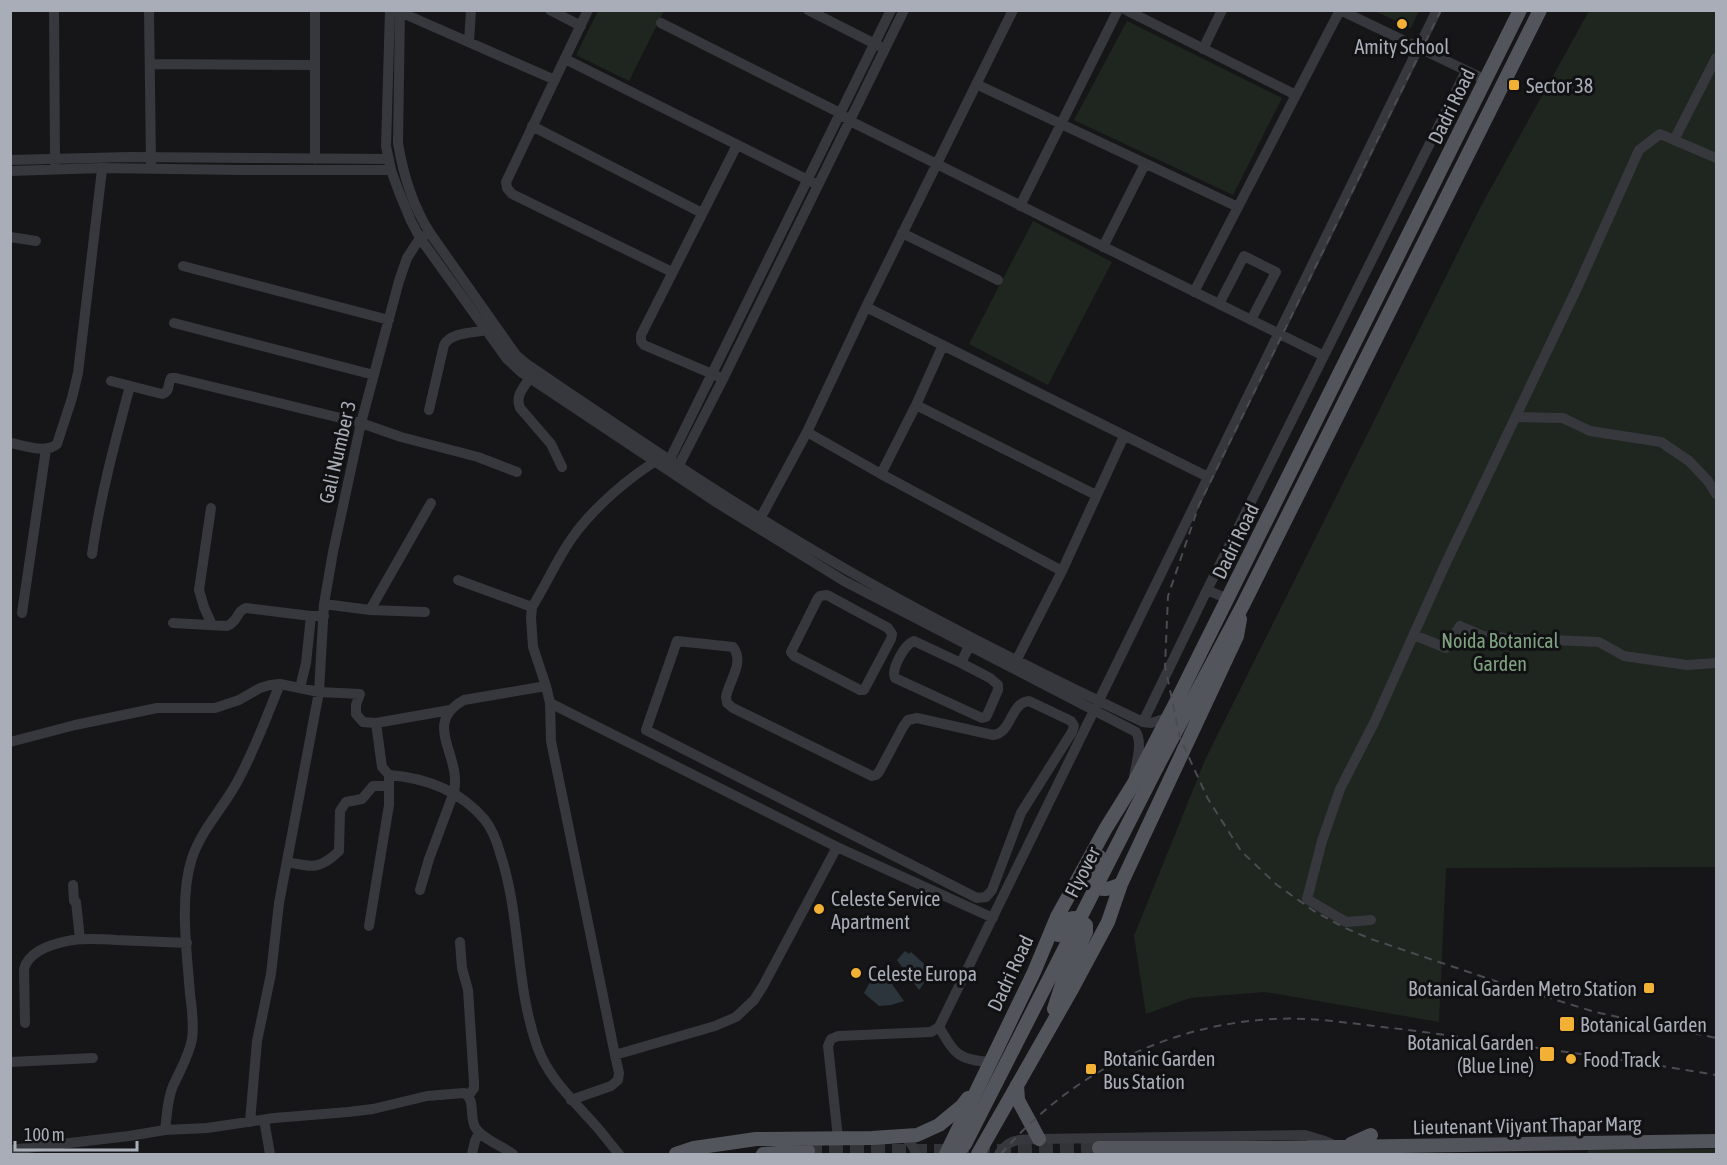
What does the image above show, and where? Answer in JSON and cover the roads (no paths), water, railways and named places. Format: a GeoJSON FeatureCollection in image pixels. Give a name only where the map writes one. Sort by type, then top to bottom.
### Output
{"type":"FeatureCollection","features":[{"type":"Feature","properties":{"kind":"main road","name":"Dadri Road"},"geometry":{"type":"LineString","coordinates":[[945,1155],[1034,972],[1057,917],[1106,828],[1134,783],[1521,10]]}},
{"type":"Feature","properties":{"kind":"main road","name":"Dadri Road"},"geometry":{"type":"LineString","coordinates":[[1243,605],[1539,10]]}},
{"type":"Feature","properties":{"kind":"main road","name":"Flyover"},"geometry":{"type":"LineString","coordinates":[[956,1155],[965,1144],[993,1091],[1152,777],[1243,605]]}},
{"type":"Feature","properties":{"kind":"main road"},"geometry":{"type":"LineString","coordinates":[[978,1155],[1108,922],[1121,884],[1237,636],[1243,605]]}},
{"type":"Feature","properties":{"kind":"main road"},"geometry":{"type":"LineString","coordinates":[[1106,828],[1102,851],[1092,873],[1092,881],[1096,887],[1103,890],[1121,884]]}},
{"type":"Feature","properties":{"kind":"main road"},"geometry":{"type":"LineString","coordinates":[[1034,972],[1044,966],[1066,921],[1077,918],[1084,921],[1086,932],[1063,981],[1046,1033]]}},
{"type":"Feature","properties":{"kind":"main road"},"geometry":{"type":"LineString","coordinates":[[1017,1085],[1018,1100],[1039,1139]]}},
{"type":"Feature","properties":{"kind":"main road"},"geometry":{"type":"LineString","coordinates":[[676,1155],[694,1148],[756,1139],[916,1135],[939,1125],[962,1106],[978,1087]]}},
{"type":"Feature","properties":{"kind":"main road"},"geometry":{"type":"LineString","coordinates":[[1342,1147],[1371,1135]]}},
{"type":"Feature","properties":{"kind":"main road","name":"Lieutenant Vijyant Thapar Marg"},"geometry":{"type":"LineString","coordinates":[[1099,1148],[1716,1141]]}},
{"type":"Feature","properties":{"kind":"main road"},"geometry":{"type":"LineString","coordinates":[[763,1155],[808,1151]]}},
{"type":"Feature","properties":{"kind":"street"},"geometry":{"type":"LineString","coordinates":[[54,10],[55,164]]}},
{"type":"Feature","properties":{"kind":"street"},"geometry":{"type":"LineString","coordinates":[[149,10],[151,163]]}},
{"type":"Feature","properties":{"kind":"street"},"geometry":{"type":"LineString","coordinates":[[315,10],[315,159]]}},
{"type":"Feature","properties":{"kind":"street"},"geometry":{"type":"LineString","coordinates":[[470,42],[471,10]]}},
{"type":"Feature","properties":{"kind":"street"},"geometry":{"type":"LineString","coordinates":[[550,10],[581,26]]}},
{"type":"Feature","properties":{"kind":"street"},"geometry":{"type":"LineString","coordinates":[[588,10],[506,182],[507,188],[512,194],[672,272]]}},
{"type":"Feature","properties":{"kind":"street"},"geometry":{"type":"LineString","coordinates":[[808,10],[885,49]]}},
{"type":"Feature","properties":{"kind":"street"},"geometry":{"type":"LineString","coordinates":[[813,183],[840,113],[891,10]]}},
{"type":"Feature","properties":{"kind":"street"},"geometry":{"type":"LineString","coordinates":[[571,1100],[611,1086],[618,1080],[620,1073],[551,741],[550,703],[533,647],[532,607],[570,540],[588,517],[619,489],[667,460],[718,377],[813,183],[849,121],[904,10]]}},
{"type":"Feature","properties":{"kind":"street"},"geometry":{"type":"LineString","coordinates":[[761,517],[807,432],[902,233],[1013,10]]}},
{"type":"Feature","properties":{"kind":"street"},"geometry":{"type":"LineString","coordinates":[[1020,206],[1118,10]]}},
{"type":"Feature","properties":{"kind":"street"},"geometry":{"type":"LineString","coordinates":[[1126,10],[1296,95]]}},
{"type":"Feature","properties":{"kind":"street"},"geometry":{"type":"LineString","coordinates":[[1203,49],[1222,10]]}},
{"type":"Feature","properties":{"kind":"street"},"geometry":{"type":"LineString","coordinates":[[1194,292],[1340,10],[1486,80]]}},
{"type":"Feature","properties":{"kind":"street"},"geometry":{"type":"LineString","coordinates":[[838,1138],[828,1046],[831,1039],[838,1036],[931,1032],[939,1027],[1437,10]]}},
{"type":"Feature","properties":{"kind":"street"},"geometry":{"type":"LineString","coordinates":[[396,11],[555,80]]}},
{"type":"Feature","properties":{"kind":"street"},"geometry":{"type":"LineString","coordinates":[[396,11],[386,146],[390,165],[411,221],[425,235],[516,355],[667,460],[719,504],[844,581],[969,646],[1015,664]]}},
{"type":"Feature","properties":{"kind":"street"},"geometry":{"type":"LineString","coordinates":[[396,11],[398,143],[407,182],[425,235],[507,359],[530,378],[847,570],[1015,664],[1096,706],[1138,734],[1139,744],[1134,783]]}},
{"type":"Feature","properties":{"kind":"street"},"geometry":{"type":"LineString","coordinates":[[661,23],[840,113],[849,121],[1324,356]]}},
{"type":"Feature","properties":{"kind":"street"},"geometry":{"type":"LineString","coordinates":[[1674,140],[1716,58]]}},
{"type":"Feature","properties":{"kind":"street"},"geometry":{"type":"LineString","coordinates":[[565,59],[813,183]]}},
{"type":"Feature","properties":{"kind":"street"},"geometry":{"type":"LineString","coordinates":[[150,64],[315,65]]}},
{"type":"Feature","properties":{"kind":"street"},"geometry":{"type":"LineString","coordinates":[[1143,722],[1466,71]]}},
{"type":"Feature","properties":{"kind":"street"},"geometry":{"type":"LineString","coordinates":[[976,84],[1238,207]]}},
{"type":"Feature","properties":{"kind":"street"},"geometry":{"type":"LineString","coordinates":[[532,126],[702,213]]}},
{"type":"Feature","properties":{"kind":"street"},"geometry":{"type":"LineString","coordinates":[[1371,920],[1346,922],[1307,899],[1322,841],[1340,789],[1374,723],[1472,506],[1578,286],[1638,150],[1660,134],[1716,158]]}},
{"type":"Feature","properties":{"kind":"street"},"geometry":{"type":"LineString","coordinates":[[718,377],[644,345],[640,340],[736,144]]}},
{"type":"Feature","properties":{"kind":"street"},"geometry":{"type":"LineString","coordinates":[[151,163],[315,159],[390,165]]}},
{"type":"Feature","properties":{"kind":"street"},"geometry":{"type":"LineString","coordinates":[[10,160],[55,164]]}},
{"type":"Feature","properties":{"kind":"street"},"geometry":{"type":"LineString","coordinates":[[10,443],[46,449],[57,444],[78,373],[103,162]]}},
{"type":"Feature","properties":{"kind":"street"},"geometry":{"type":"LineString","coordinates":[[10,171],[55,164],[103,162],[390,165]]}},
{"type":"Feature","properties":{"kind":"street"},"geometry":{"type":"LineString","coordinates":[[1103,247],[1145,164]]}},
{"type":"Feature","properties":{"kind":"street"},"geometry":{"type":"LineString","coordinates":[[902,233],[998,280]]}},
{"type":"Feature","properties":{"kind":"street","name":"Gali Number 3"},"geometry":{"type":"LineString","coordinates":[[250,1122],[257,1041],[272,974],[279,903],[319,692],[324,604],[347,486],[361,423],[399,281],[407,258],[425,235]]}},
{"type":"Feature","properties":{"kind":"street"},"geometry":{"type":"LineString","coordinates":[[10,237],[36,241]]}},
{"type":"Feature","properties":{"kind":"street"},"geometry":{"type":"LineString","coordinates":[[1219,304],[1244,256],[1276,272],[1251,320]]}},
{"type":"Feature","properties":{"kind":"street"},"geometry":{"type":"LineString","coordinates":[[183,266],[389,320]]}},
{"type":"Feature","properties":{"kind":"street"},"geometry":{"type":"LineString","coordinates":[[866,307],[1208,477]]}},
{"type":"Feature","properties":{"kind":"street"},"geometry":{"type":"LineString","coordinates":[[174,323],[374,375]]}},
{"type":"Feature","properties":{"kind":"street"},"geometry":{"type":"LineString","coordinates":[[429,410],[444,345],[448,339],[487,330]]}},
{"type":"Feature","properties":{"kind":"street"},"geometry":{"type":"LineString","coordinates":[[881,474],[943,345]]}},
{"type":"Feature","properties":{"kind":"street"},"geometry":{"type":"LineString","coordinates":[[111,381],[162,394],[169,389],[171,378],[176,378],[361,423],[401,437],[478,457],[517,472]]}},
{"type":"Feature","properties":{"kind":"street"},"geometry":{"type":"LineString","coordinates":[[530,378],[517,402],[551,444],[562,467]]}},
{"type":"Feature","properties":{"kind":"street"},"geometry":{"type":"LineString","coordinates":[[92,554],[106,474],[130,386]]}},
{"type":"Feature","properties":{"kind":"street"},"geometry":{"type":"LineString","coordinates":[[916,405],[1096,495]]}},
{"type":"Feature","properties":{"kind":"street"},"geometry":{"type":"LineString","coordinates":[[1516,417],[1563,418],[1590,431],[1661,442],[1689,462],[1708,481],[1716,494]]}},
{"type":"Feature","properties":{"kind":"street"},"geometry":{"type":"LineString","coordinates":[[807,432],[1062,571]]}},
{"type":"Feature","properties":{"kind":"street"},"geometry":{"type":"LineString","coordinates":[[1015,664],[1062,571],[1124,436]]}},
{"type":"Feature","properties":{"kind":"street"},"geometry":{"type":"LineString","coordinates":[[22,613],[46,449]]}},
{"type":"Feature","properties":{"kind":"street"},"geometry":{"type":"LineString","coordinates":[[370,610],[431,503]]}},
{"type":"Feature","properties":{"kind":"street"},"geometry":{"type":"LineString","coordinates":[[211,507],[199,590],[212,626]]}},
{"type":"Feature","properties":{"kind":"street"},"geometry":{"type":"LineString","coordinates":[[458,580],[532,607]]}},
{"type":"Feature","properties":{"kind":"street"},"geometry":{"type":"LineString","coordinates":[[1207,590],[1228,599]]}},
{"type":"Feature","properties":{"kind":"street"},"geometry":{"type":"LineString","coordinates":[[827,595],[888,628],[892,634],[891,639],[864,690],[794,656],[790,649],[820,596],[827,595]]}},
{"type":"Feature","properties":{"kind":"street"},"geometry":{"type":"LineString","coordinates":[[324,604],[370,610],[425,612]]}},
{"type":"Feature","properties":{"kind":"street"},"geometry":{"type":"LineString","coordinates":[[173,623],[227,626],[233,624],[240,612],[246,608],[324,616]]}},
{"type":"Feature","properties":{"kind":"street"},"geometry":{"type":"LineString","coordinates":[[888,628],[898,610]]}},
{"type":"Feature","properties":{"kind":"street"},"geometry":{"type":"LineString","coordinates":[[300,688],[306,663],[311,616]]}},
{"type":"Feature","properties":{"kind":"street"},"geometry":{"type":"LineString","coordinates":[[1414,635],[1446,648],[1460,626],[1483,636],[1599,642],[1624,656],[1687,665],[1716,663]]}},
{"type":"Feature","properties":{"kind":"street"},"geometry":{"type":"LineString","coordinates":[[677,641],[733,647],[738,654],[739,661],[726,697],[733,708],[872,776],[879,772],[908,720],[917,718],[998,735],[1018,706],[1023,701],[1029,701],[1071,721],[1074,726],[1072,732],[1021,813],[1014,830],[992,890],[986,897],[977,898],[646,730],[677,641]]}},
{"type":"Feature","properties":{"kind":"street"},"geometry":{"type":"LineString","coordinates":[[910,642],[961,663],[990,678],[998,685],[986,717],[978,717],[893,675],[910,642]]}},
{"type":"Feature","properties":{"kind":"street"},"geometry":{"type":"LineString","coordinates":[[961,663],[969,646]]}},
{"type":"Feature","properties":{"kind":"street"},"geometry":{"type":"LineString","coordinates":[[10,742],[75,725],[157,708],[215,708],[239,700],[260,687],[280,684],[319,692],[360,694],[356,714],[363,722],[376,723],[450,710]]}},
{"type":"Feature","properties":{"kind":"street"},"geometry":{"type":"LineString","coordinates":[[165,1130],[170,1095],[184,1066],[192,1039],[186,925],[187,884],[192,859],[200,839],[225,804],[243,771],[280,684]]}},
{"type":"Feature","properties":{"kind":"street"},"geometry":{"type":"LineString","coordinates":[[420,890],[456,782],[456,772],[443,730],[445,717],[453,706],[464,700],[546,686]]}},
{"type":"Feature","properties":{"kind":"street"},"geometry":{"type":"LineString","coordinates":[[550,703],[837,847],[993,918]]}},
{"type":"Feature","properties":{"kind":"street"},"geometry":{"type":"LineString","coordinates":[[1096,706],[1143,722],[1151,723],[1167,718]]}},
{"type":"Feature","properties":{"kind":"street"},"geometry":{"type":"LineString","coordinates":[[369,926],[389,805],[389,780],[382,767],[376,723]]}},
{"type":"Feature","properties":{"kind":"street"},"geometry":{"type":"LineString","coordinates":[[287,862],[309,866],[326,864],[339,851],[340,811],[346,801],[362,799],[373,786],[389,780],[431,782],[454,792],[486,821],[507,872],[525,1004],[537,1047],[549,1070],[571,1100],[597,1126],[619,1155]]}},
{"type":"Feature","properties":{"kind":"street"},"geometry":{"type":"LineString","coordinates":[[1021,813],[1040,821]]}},
{"type":"Feature","properties":{"kind":"street"},"geometry":{"type":"LineString","coordinates":[[1014,830],[1032,837]]}},
{"type":"Feature","properties":{"kind":"street"},"geometry":{"type":"LineString","coordinates":[[615,1055],[715,1026],[736,1017],[754,1000],[764,986],[837,847]]}},
{"type":"Feature","properties":{"kind":"street"},"geometry":{"type":"LineString","coordinates":[[73,885],[80,939]]}},
{"type":"Feature","properties":{"kind":"street"},"geometry":{"type":"LineString","coordinates":[[25,1023],[24,969],[31,955],[38,951],[80,939],[187,943]]}},
{"type":"Feature","properties":{"kind":"street"},"geometry":{"type":"LineString","coordinates":[[460,942],[462,968],[468,990],[474,1082],[474,1088],[469,1095]]}},
{"type":"Feature","properties":{"kind":"street"},"geometry":{"type":"LineString","coordinates":[[939,1027],[950,1046],[959,1055],[972,1060],[990,1062]]}},
{"type":"Feature","properties":{"kind":"street"},"geometry":{"type":"LineString","coordinates":[[10,1062],[93,1058]]}},
{"type":"Feature","properties":{"kind":"street"},"geometry":{"type":"LineString","coordinates":[[10,1149],[165,1130],[207,1128],[312,1114],[356,1111],[427,1096],[464,1093],[469,1095]]}},
{"type":"Feature","properties":{"kind":"street"},"geometry":{"type":"LineString","coordinates":[[469,1095],[474,1125],[479,1133],[513,1155]]}},
{"type":"Feature","properties":{"kind":"street"},"geometry":{"type":"LineString","coordinates":[[264,1120],[270,1155]]}},
{"type":"Feature","properties":{"kind":"street"},"geometry":{"type":"LineString","coordinates":[[472,1155],[479,1133]]}},
{"type":"Feature","properties":{"kind":"street"},"geometry":{"type":"LineString","coordinates":[[999,1155],[1004,1147],[1016,1140],[1165,1136],[1305,1135],[1342,1147]]}},
{"type":"Feature","properties":{"kind":"street"},"geometry":{"type":"LineString","coordinates":[[903,1136],[915,1148],[916,1155]]}},
{"type":"Feature","properties":{"kind":"tunnel"},"geometry":{"type":"LineString","coordinates":[[808,1151],[1004,1151],[1099,1148]]}},
{"type":"Feature","properties":{"kind":"railway"},"geometry":{"type":"LineString","coordinates":[[1441,10],[1199,505],[1168,596],[1165,666],[1180,738],[1208,799],[1241,851],[1277,885],[1314,911],[1371,939],[1504,984],[1595,1012],[1716,1038]]}},
{"type":"Feature","properties":{"kind":"railway"},"geometry":{"type":"LineString","coordinates":[[1001,1154],[1028,1125],[1090,1077],[1124,1058],[1159,1043],[1196,1031],[1235,1023],[1274,1019],[1312,1019],[1511,1044],[1716,1075]]}},
{"type":"Feature","properties":{"kind":"place","name":"Amity School"},"geometry":{"type":"Point","coordinates":[1402,24]}},
{"type":"Feature","properties":{"kind":"place","name":"Sector 38"},"geometry":{"type":"Point","coordinates":[1514,85]}},
{"type":"Feature","properties":{"kind":"place","name":"Celeste Service Apartment"},"geometry":{"type":"Point","coordinates":[819,909]}},
{"type":"Feature","properties":{"kind":"place","name":"Celeste Europa"},"geometry":{"type":"Point","coordinates":[856,973]}},
{"type":"Feature","properties":{"kind":"place","name":"Botanical Garden Metro Station"},"geometry":{"type":"Point","coordinates":[1649,988]}},
{"type":"Feature","properties":{"kind":"place","name":"Botanical Garden"},"geometry":{"type":"Point","coordinates":[1567,1024]}},
{"type":"Feature","properties":{"kind":"place","name":"Botanical Garden (Blue Line)"},"geometry":{"type":"Point","coordinates":[1547,1054]}},
{"type":"Feature","properties":{"kind":"place","name":"Food Track"},"geometry":{"type":"Point","coordinates":[1571,1059]}},
{"type":"Feature","properties":{"kind":"place","name":"Botanic Garden Bus Station"},"geometry":{"type":"Point","coordinates":[1091,1069]}},
{"type":"Feature","properties":{"kind":"park label","name":"Noida Botanical Garden"},"geometry":{"type":"Point","coordinates":[1500,652]}}]}
